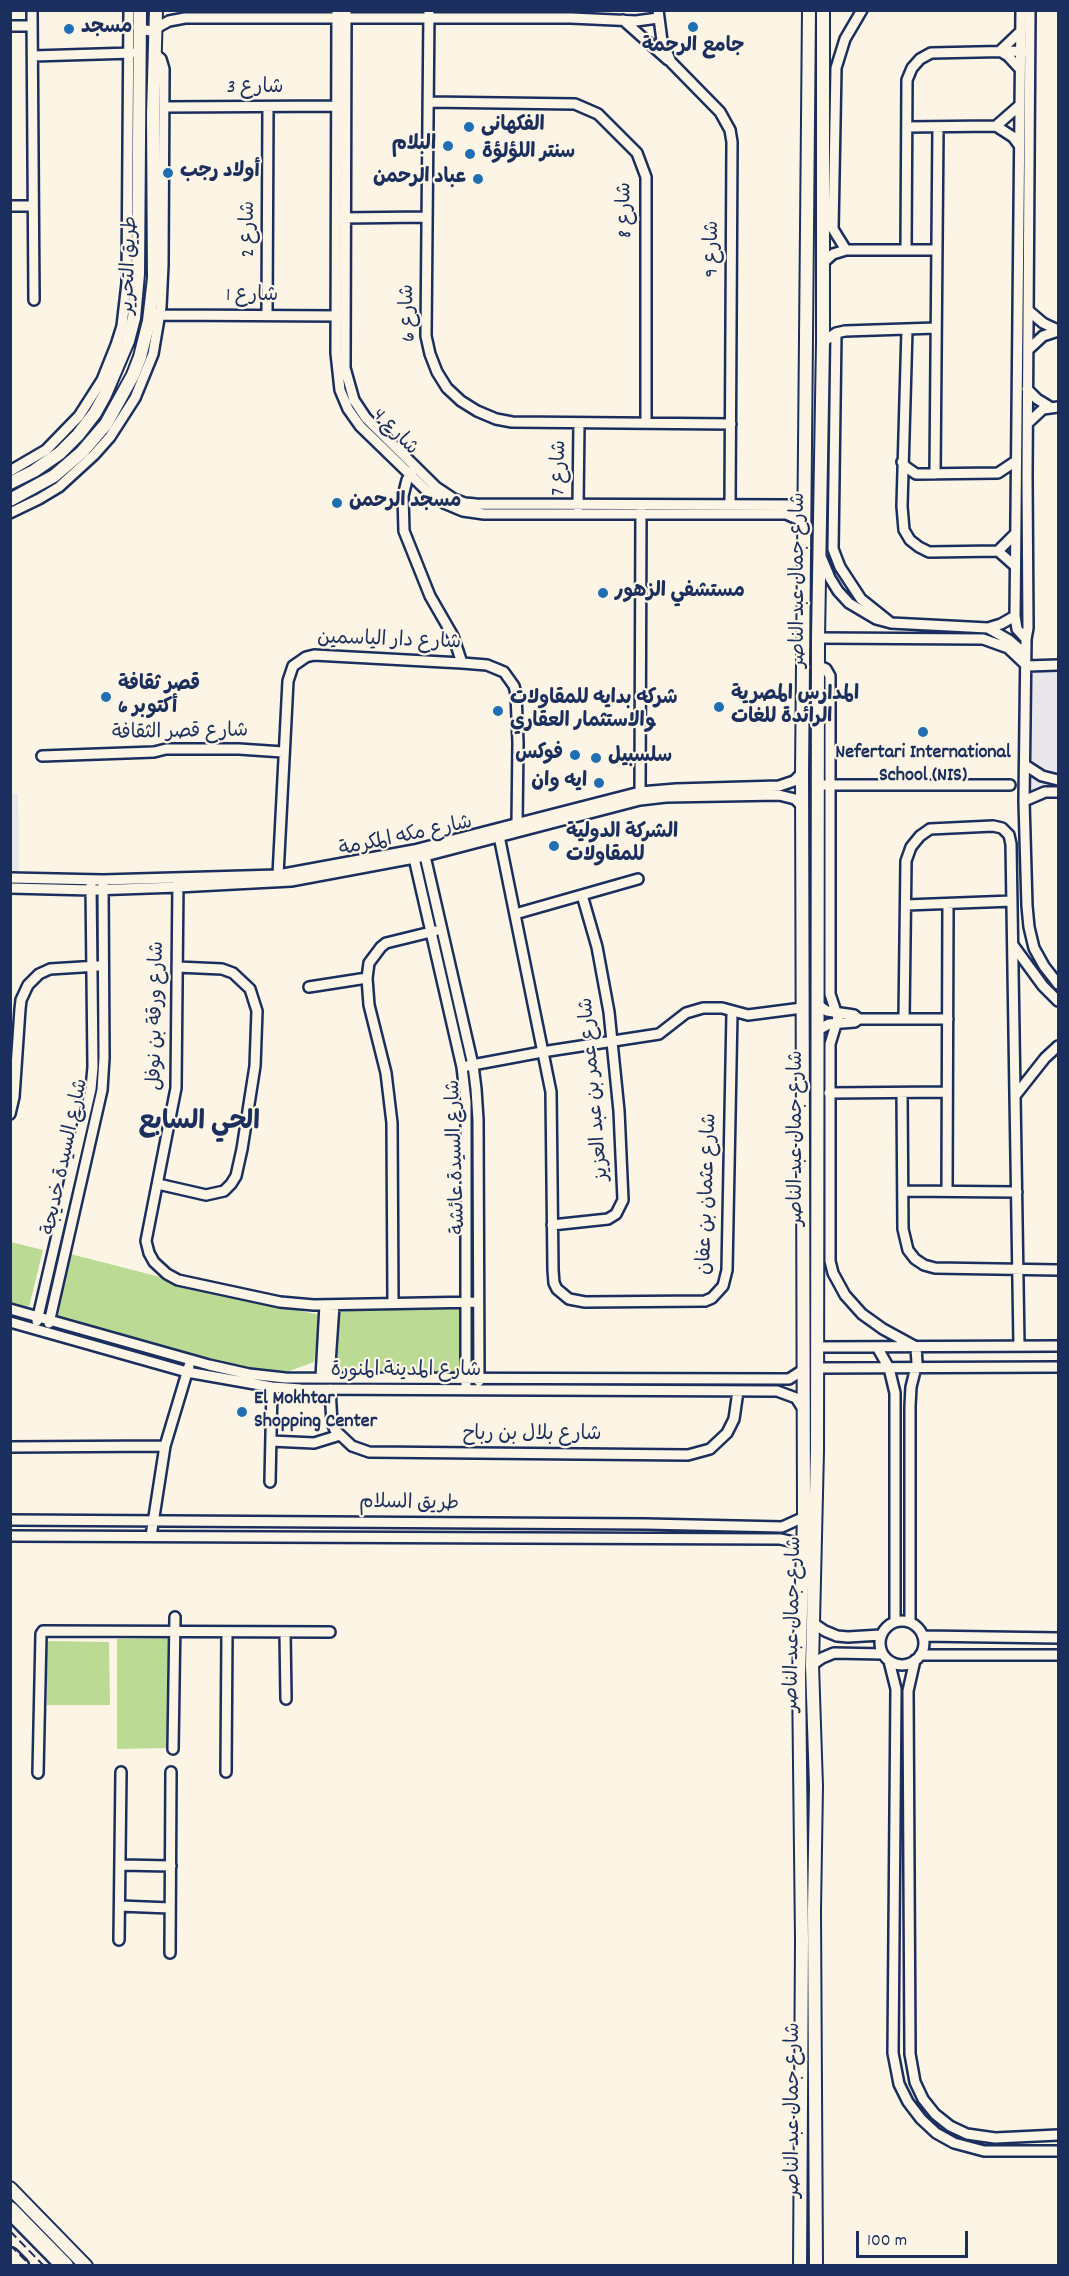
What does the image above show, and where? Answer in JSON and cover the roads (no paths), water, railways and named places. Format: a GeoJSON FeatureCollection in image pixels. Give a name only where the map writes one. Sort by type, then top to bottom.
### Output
{"type":"FeatureCollection","features":[{"type":"Feature","properties":{"kind":"highway"},"geometry":{"type":"LineString","coordinates":[[10,2210],[65,2265]]}},
{"type":"Feature","properties":{"kind":"highway"},"geometry":{"type":"LineString","coordinates":[[10,2256],[20,2265]]}},
{"type":"Feature","properties":{"kind":"main road","name":"طريق التحرير"},"geometry":{"type":"LineString","coordinates":[[10,483],[34,471],[60,453],[78,435],[95,414],[128,341],[134,318],[138,274],[134,53],[140,29],[140,10]]}},
{"type":"Feature","properties":{"kind":"main road","name":"طريق التحرير"},"geometry":{"type":"LineString","coordinates":[[10,500],[54,476],[82,453],[106,424],[133,375],[145,339],[158,251],[154,53],[156,10]]}},
{"type":"Feature","properties":{"kind":"main road","name":"شارع جمال عبد الناصر"},"geometry":{"type":"LineString","coordinates":[[800,2265],[802,1940],[799,1675],[804,1517],[802,773],[809,10]]}},
{"type":"Feature","properties":{"kind":"main road","name":"شارع جمال عبد الناصر"},"geometry":{"type":"LineString","coordinates":[[816,2265],[814,1910],[816,1786],[812,1665],[816,1532],[818,1005],[824,785],[818,638],[823,342],[823,10]]}},
{"type":"Feature","properties":{"kind":"main road"},"geometry":{"type":"LineString","coordinates":[[808,130],[818,132],[823,129]]}},
{"type":"Feature","properties":{"kind":"main road"},"geometry":{"type":"LineString","coordinates":[[808,160],[816,157],[823,161]]}},
{"type":"Feature","properties":{"kind":"main road"},"geometry":{"type":"LineString","coordinates":[[118,402],[131,404]]}},
{"type":"Feature","properties":{"kind":"main road"},"geometry":{"type":"LineString","coordinates":[[803,1165],[818,1164]]}},
{"type":"Feature","properties":{"kind":"main road"},"geometry":{"type":"LineString","coordinates":[[803,1187],[809,1185],[818,1187]]}},
{"type":"Feature","properties":{"kind":"main road"},"geometry":{"type":"LineString","coordinates":[[801,1911],[808,1915],[814,1910]]}},
{"type":"Feature","properties":{"kind":"main road"},"geometry":{"type":"LineString","coordinates":[[802,1940],[807,1936],[815,1941]]}},
{"type":"Feature","properties":{"kind":"main road"},"geometry":{"type":"LineString","coordinates":[[10,2188],[86,2265]]}},
{"type":"Feature","properties":{"kind":"street"},"geometry":{"type":"LineString","coordinates":[[32,10],[34,300]]}},
{"type":"Feature","properties":{"kind":"street"},"geometry":{"type":"LineString","coordinates":[[10,471],[46,450],[79,416],[102,380],[116,345],[125,307],[127,283],[134,53],[129,10]]}},
{"type":"Feature","properties":{"kind":"street"},"geometry":{"type":"LineString","coordinates":[[846,250],[833,229],[836,68],[845,39],[862,10]]}},
{"type":"Feature","properties":{"kind":"street"},"geometry":{"type":"LineString","coordinates":[[1021,10],[1020,31],[1025,51],[1020,69],[1015,616],[1017,630],[1026,639]]}},
{"type":"Feature","properties":{"kind":"street"},"geometry":{"type":"LineString","coordinates":[[1030,10],[1025,51],[1029,349],[1028,628],[1024,801],[1029,927],[1034,948],[1044,966],[1059,984]]}},
{"type":"Feature","properties":{"kind":"street"},"geometry":{"type":"LineString","coordinates":[[140,29],[148,31],[169,21],[185,18],[341,14],[549,14],[636,21],[658,12]]}},
{"type":"Feature","properties":{"kind":"street","name":"شارع 9"},"geometry":{"type":"LineString","coordinates":[[658,12],[662,41],[671,62],[720,112],[730,130],[732,142],[730,509]]}},
{"type":"Feature","properties":{"kind":"street","name":"شارع 4"},"geometry":{"type":"LineString","coordinates":[[341,14],[346,106],[340,218],[339,316],[345,368],[354,400],[366,418],[412,471],[445,494],[465,503],[476,504],[578,509],[730,509],[788,506],[804,499]]}},
{"type":"Feature","properties":{"kind":"street","name":"شارع 4"},"geometry":{"type":"LineString","coordinates":[[340,218],[336,106],[341,14]]}},
{"type":"Feature","properties":{"kind":"street","name":"شارع 6"},"geometry":{"type":"LineString","coordinates":[[429,14],[426,336],[437,372],[447,388],[477,411],[496,420],[512,423],[731,424]]}},
{"type":"Feature","properties":{"kind":"street"},"geometry":{"type":"LineString","coordinates":[[623,20],[671,62]]}},
{"type":"Feature","properties":{"kind":"street"},"geometry":{"type":"LineString","coordinates":[[10,26],[32,26]]}},
{"type":"Feature","properties":{"kind":"street"},"geometry":{"type":"LineString","coordinates":[[1000,51],[1020,31]]}},
{"type":"Feature","properties":{"kind":"street"},"geometry":{"type":"LineString","coordinates":[[1000,51],[1020,69]]}},
{"type":"Feature","properties":{"kind":"street"},"geometry":{"type":"LineString","coordinates":[[906,250],[907,80],[912,68],[920,59],[931,53],[1025,51]]}},
{"type":"Feature","properties":{"kind":"street"},"geometry":{"type":"LineString","coordinates":[[33,56],[134,53]]}},
{"type":"Feature","properties":{"kind":"street"},"geometry":{"type":"LineString","coordinates":[[10,513],[39,500],[77,472],[110,437],[131,404],[153,354],[160,315],[158,251],[164,107],[164,64],[154,53]]}},
{"type":"Feature","properties":{"kind":"street","name":"شارع 8"},"geometry":{"type":"LineString","coordinates":[[428,102],[575,104],[598,114],[637,153],[646,177],[646,423]]}},
{"type":"Feature","properties":{"kind":"street"},"geometry":{"type":"LineString","coordinates":[[996,126],[1020,105]]}},
{"type":"Feature","properties":{"kind":"street","name":"شارع 3"},"geometry":{"type":"LineString","coordinates":[[164,107],[346,106]]}},
{"type":"Feature","properties":{"kind":"street","name":"شارع 2"},"geometry":{"type":"LineString","coordinates":[[267,315],[268,107]]}},
{"type":"Feature","properties":{"kind":"street"},"geometry":{"type":"LineString","coordinates":[[907,127],[996,126],[1013,137],[1019,145]]}},
{"type":"Feature","properties":{"kind":"street"},"geometry":{"type":"LineString","coordinates":[[935,474],[938,127]]}},
{"type":"Feature","properties":{"kind":"street"},"geometry":{"type":"LineString","coordinates":[[10,206],[33,206]]}},
{"type":"Feature","properties":{"kind":"street"},"geometry":{"type":"LineString","coordinates":[[340,218],[427,217]]}},
{"type":"Feature","properties":{"kind":"street"},"geometry":{"type":"LineString","coordinates":[[823,239],[846,250]]}},
{"type":"Feature","properties":{"kind":"street"},"geometry":{"type":"LineString","coordinates":[[823,263],[833,254],[846,250],[937,250]]}},
{"type":"Feature","properties":{"kind":"street"},"geometry":{"type":"LineString","coordinates":[[1029,310],[1043,323],[1059,331]]}},
{"type":"Feature","properties":{"kind":"street","name":"شارع 1"},"geometry":{"type":"LineString","coordinates":[[160,315],[339,316]]}},
{"type":"Feature","properties":{"kind":"street"},"geometry":{"type":"LineString","coordinates":[[823,342],[836,333],[845,331],[936,328]]}},
{"type":"Feature","properties":{"kind":"street"},"geometry":{"type":"LineString","coordinates":[[907,329],[901,519],[904,530],[910,540],[929,552],[998,551],[1015,566]]}},
{"type":"Feature","properties":{"kind":"street"},"geometry":{"type":"LineString","coordinates":[[1029,349],[1043,336],[1059,331]]}},
{"type":"Feature","properties":{"kind":"street"},"geometry":{"type":"LineString","coordinates":[[836,333],[833,549],[844,575],[861,599],[891,623]]}},
{"type":"Feature","properties":{"kind":"street"},"geometry":{"type":"LineString","coordinates":[[1028,389],[1037,399],[1054,407]]}},
{"type":"Feature","properties":{"kind":"street"},"geometry":{"type":"LineString","coordinates":[[1028,423],[1037,413],[1054,407]]}},
{"type":"Feature","properties":{"kind":"street","name":"شارع 7"},"geometry":{"type":"LineString","coordinates":[[578,509],[579,423]]}},
{"type":"Feature","properties":{"kind":"street"},"geometry":{"type":"LineString","coordinates":[[902,462],[916,474],[935,474],[998,473],[1016,461]]}},
{"type":"Feature","properties":{"kind":"street"},"geometry":{"type":"LineString","coordinates":[[412,471],[403,496],[402,517],[406,537],[430,596],[453,636],[462,663]]}},
{"type":"Feature","properties":{"kind":"street"},"geometry":{"type":"LineString","coordinates":[[998,473],[1016,487]]}},
{"type":"Feature","properties":{"kind":"street"},"geometry":{"type":"LineString","coordinates":[[902,487],[916,474]]}},
{"type":"Feature","properties":{"kind":"street"},"geometry":{"type":"LineString","coordinates":[[1016,476],[1027,476]]}},
{"type":"Feature","properties":{"kind":"street"},"geometry":{"type":"LineString","coordinates":[[640,508],[640,796]]}},
{"type":"Feature","properties":{"kind":"street","name":"شارع 4"},"geometry":{"type":"LineString","coordinates":[[730,509],[786,514],[804,522]]}},
{"type":"Feature","properties":{"kind":"street"},"geometry":{"type":"LineString","coordinates":[[998,551],[1016,534]]}},
{"type":"Feature","properties":{"kind":"street"},"geometry":{"type":"LineString","coordinates":[[819,548],[830,578],[844,597],[862,612],[891,623],[988,628],[1015,616]]}},
{"type":"Feature","properties":{"kind":"street"},"geometry":{"type":"LineString","coordinates":[[988,628],[1009,640],[1027,655]]}},
{"type":"Feature","properties":{"kind":"street"},"geometry":{"type":"LineString","coordinates":[[818,638],[983,639],[1008,648],[1027,666],[1059,665]]}},
{"type":"Feature","properties":{"kind":"street","name":"شارع دار الياسمين"},"geometry":{"type":"LineString","coordinates":[[278,875],[289,673],[299,660],[314,655],[462,663],[497,668],[504,672],[514,686],[518,743],[517,824]]}},
{"type":"Feature","properties":{"kind":"street","name":"شارع قصر الثقافة"},"geometry":{"type":"LineString","coordinates":[[42,756],[154,752],[166,749],[239,749],[283,753]]}},
{"type":"Feature","properties":{"kind":"street"},"geometry":{"type":"LineString","coordinates":[[1025,765],[1047,778],[1059,780]]}},
{"type":"Feature","properties":{"kind":"street","name":"شارع مكه المكرمة"},"geometry":{"type":"LineString","coordinates":[[178,883],[278,875],[414,850],[640,796],[779,790],[802,773]]}},
{"type":"Feature","properties":{"kind":"street"},"geometry":{"type":"LineString","coordinates":[[916,1347],[883,1329],[862,1314],[845,1295],[833,1273],[829,1249],[830,1040],[837,1018],[830,994],[824,785],[1010,785]]}},
{"type":"Feature","properties":{"kind":"street","name":"شارع مكه المكرمة"},"geometry":{"type":"LineString","coordinates":[[779,790],[802,806]]}},
{"type":"Feature","properties":{"kind":"street"},"geometry":{"type":"LineString","coordinates":[[1024,801],[1046,792],[1059,792]]}},
{"type":"Feature","properties":{"kind":"street","name":"شارع مكه المكرمة"},"geometry":{"type":"LineString","coordinates":[[10,888],[291,881],[425,856],[640,796]]}},
{"type":"Feature","properties":{"kind":"street"},"geometry":{"type":"LineString","coordinates":[[904,1019],[908,854],[920,836],[935,828],[993,826],[1006,831],[1010,839],[1012,901],[1019,1346]]}},
{"type":"Feature","properties":{"kind":"street","name":"شارع عثمان بن عفان"},"geometry":{"type":"LineString","coordinates":[[499,836],[551,1092],[554,1283],[562,1295],[585,1302],[705,1301],[719,1292],[723,1286],[727,1270],[732,1012]]}},
{"type":"Feature","properties":{"kind":"street","name":"شارع السيدة عائشة"},"geometry":{"type":"LineString","coordinates":[[425,856],[462,1067],[467,1120],[466,1390]]}},
{"type":"Feature","properties":{"kind":"street","name":"شارع السيدة عائشة"},"geometry":{"type":"LineString","coordinates":[[414,858],[437,931],[473,1065],[478,1120],[479,1390]]}},
{"type":"Feature","properties":{"kind":"street","name":"شارع مكه المكرمة"},"geometry":{"type":"LineString","coordinates":[[10,878],[91,885]]}},
{"type":"Feature","properties":{"kind":"street"},"geometry":{"type":"LineString","coordinates":[[515,915],[638,879]]}},
{"type":"Feature","properties":{"kind":"street","name":"شارع ورقة بن نوفل"},"geometry":{"type":"LineString","coordinates":[[178,883],[176,1088],[147,1247],[154,1262],[178,1280],[280,1302],[329,1305],[478,1302]]}},
{"type":"Feature","properties":{"kind":"street","name":"شارع السيدة خديجة"},"geometry":{"type":"LineString","coordinates":[[35,1328],[92,1089],[91,885]]}},
{"type":"Feature","properties":{"kind":"street","name":"شارع السيدة خديجة"},"geometry":{"type":"LineString","coordinates":[[47,1332],[101,1097],[104,1067],[103,885]]}},
{"type":"Feature","properties":{"kind":"street","name":"شارع عمر بن عبد العزيز"},"geometry":{"type":"LineString","coordinates":[[552,1225],[608,1219],[616,1214],[622,1205],[624,1178],[613,1041],[602,973],[582,895]]}},
{"type":"Feature","properties":{"kind":"street"},"geometry":{"type":"LineString","coordinates":[[906,905],[1012,901]]}},
{"type":"Feature","properties":{"kind":"street"},"geometry":{"type":"LineString","coordinates":[[947,1191],[948,904]]}},
{"type":"Feature","properties":{"kind":"street"},"geometry":{"type":"LineString","coordinates":[[393,1303],[392,1113],[386,1073],[369,1005],[367,978],[372,957],[386,943],[437,931]]}},
{"type":"Feature","properties":{"kind":"street"},"geometry":{"type":"LineString","coordinates":[[1013,945],[1042,986],[1059,1001]]}},
{"type":"Feature","properties":{"kind":"street"},"geometry":{"type":"LineString","coordinates":[[10,1114],[14,1099],[20,1009],[24,992],[33,979],[46,970],[103,966]]}},
{"type":"Feature","properties":{"kind":"street"},"geometry":{"type":"LineString","coordinates":[[158,1184],[206,1195],[224,1191],[231,1184],[236,1176],[242,1149],[255,1066],[257,1011],[250,989],[233,973],[222,969],[177,967]]}},
{"type":"Feature","properties":{"kind":"street"},"geometry":{"type":"LineString","coordinates":[[309,987],[367,978]]}},
{"type":"Feature","properties":{"kind":"street"},"geometry":{"type":"LineString","coordinates":[[818,1005],[837,1018]]}},
{"type":"Feature","properties":{"kind":"street"},"geometry":{"type":"LineString","coordinates":[[462,1067],[659,1034],[686,1013],[703,1008],[722,1008],[732,1012],[756,1014],[802,1008]]}},
{"type":"Feature","properties":{"kind":"street"},"geometry":{"type":"LineString","coordinates":[[818,1030],[837,1018],[856,1016],[859,1019],[948,1019]]}},
{"type":"Feature","properties":{"kind":"street"},"geometry":{"type":"LineString","coordinates":[[1015,1096],[1045,1058],[1059,1046]]}},
{"type":"Feature","properties":{"kind":"street"},"geometry":{"type":"LineString","coordinates":[[829,1093],[947,1092]]}},
{"type":"Feature","properties":{"kind":"street"},"geometry":{"type":"LineString","coordinates":[[902,1093],[904,1239],[915,1259],[935,1268],[1059,1270]]}},
{"type":"Feature","properties":{"kind":"street"},"geometry":{"type":"LineString","coordinates":[[903,1191],[1017,1192]]}},
{"type":"Feature","properties":{"kind":"street"},"geometry":{"type":"LineString","coordinates":[[325,1378],[329,1305]]}},
{"type":"Feature","properties":{"kind":"street","name":"شارع المدينة المنورة"},"geometry":{"type":"LineString","coordinates":[[10,1309],[190,1360],[258,1375],[325,1378],[777,1379],[793,1378],[803,1370]]}},
{"type":"Feature","properties":{"kind":"street","name":"شارع المدينة المنورة"},"geometry":{"type":"LineString","coordinates":[[10,1322],[187,1372],[272,1387],[777,1391]]}},
{"type":"Feature","properties":{"kind":"street"},"geometry":{"type":"LineString","coordinates":[[817,1347],[1059,1346]]}},
{"type":"Feature","properties":{"kind":"street"},"geometry":{"type":"LineString","coordinates":[[877,1347],[889,1368],[894,1387],[895,1622]]}},
{"type":"Feature","properties":{"kind":"street"},"geometry":{"type":"LineString","coordinates":[[910,1622],[911,1387],[916,1368],[916,1347]]}},
{"type":"Feature","properties":{"kind":"street"},"geometry":{"type":"LineString","coordinates":[[151,1536],[165,1446],[190,1360]]}},
{"type":"Feature","properties":{"kind":"street"},"geometry":{"type":"LineString","coordinates":[[817,1368],[1059,1367]]}},
{"type":"Feature","properties":{"kind":"street"},"geometry":{"type":"LineString","coordinates":[[777,1379],[777,1391],[796,1398],[803,1409]]}},
{"type":"Feature","properties":{"kind":"street"},"geometry":{"type":"LineString","coordinates":[[894,1387],[903,1383],[911,1387]]}},
{"type":"Feature","properties":{"kind":"street"},"geometry":{"type":"LineString","coordinates":[[270,1482],[272,1387]]}},
{"type":"Feature","properties":{"kind":"street"},"geometry":{"type":"LineString","coordinates":[[271,1441],[314,1443],[340,1435],[332,1423],[330,1389]]}},
{"type":"Feature","properties":{"kind":"street","name":"شارع بلال بن رباح"},"geometry":{"type":"LineString","coordinates":[[340,1435],[359,1449],[379,1454],[688,1455],[710,1449],[727,1433],[734,1419],[738,1391]]}},
{"type":"Feature","properties":{"kind":"street"},"geometry":{"type":"LineString","coordinates":[[10,1447],[165,1446]]}},
{"type":"Feature","properties":{"kind":"street","name":"طريق السلام"},"geometry":{"type":"LineString","coordinates":[[10,1520],[782,1527],[804,1517]]}},
{"type":"Feature","properties":{"kind":"street"},"geometry":{"type":"LineString","coordinates":[[475,1538],[476,1524]]}},
{"type":"Feature","properties":{"kind":"street"},"geometry":{"type":"LineString","coordinates":[[780,1539],[784,1534],[782,1527]]}},
{"type":"Feature","properties":{"kind":"street","name":"طريق السلام"},"geometry":{"type":"LineString","coordinates":[[10,1536],[780,1539],[803,1547]]}},
{"type":"Feature","properties":{"kind":"street"},"geometry":{"type":"LineString","coordinates":[[173,1749],[175,1617]]}},
{"type":"Feature","properties":{"kind":"street"},"geometry":{"type":"LineString","coordinates":[[1059,2135],[995,2138],[967,2134],[950,2126],[935,2114],[923,2099],[915,2082],[910,2054],[908,1691],[924,1646],[923,1636],[918,1628],[910,1622],[895,1622],[881,1635],[880,1645],[896,1689],[893,2053],[899,2084],[908,2103],[921,2119],[936,2133],[954,2143],[984,2151],[1059,2151]]}},
{"type":"Feature","properties":{"kind":"street"},"geometry":{"type":"LineString","coordinates":[[813,1623],[837,1636],[881,1635]]}},
{"type":"Feature","properties":{"kind":"street"},"geometry":{"type":"LineString","coordinates":[[38,1773],[42,1631],[330,1632]]}},
{"type":"Feature","properties":{"kind":"street"},"geometry":{"type":"LineString","coordinates":[[226,1632],[226,1772]]}},
{"type":"Feature","properties":{"kind":"street"},"geometry":{"type":"LineString","coordinates":[[285,1632],[286,1699]]}},
{"type":"Feature","properties":{"kind":"street"},"geometry":{"type":"LineString","coordinates":[[923,1636],[1059,1638]]}},
{"type":"Feature","properties":{"kind":"street"},"geometry":{"type":"LineString","coordinates":[[812,1665],[834,1653],[886,1658],[904,1665],[918,1658],[1059,1655]]}},
{"type":"Feature","properties":{"kind":"street"},"geometry":{"type":"LineString","coordinates":[[119,1940],[121,1772]]}},
{"type":"Feature","properties":{"kind":"street"},"geometry":{"type":"LineString","coordinates":[[170,1953],[171,1772]]}},
{"type":"Feature","properties":{"kind":"street"},"geometry":{"type":"LineString","coordinates":[[121,1865],[171,1866]]}},
{"type":"Feature","properties":{"kind":"street"},"geometry":{"type":"LineString","coordinates":[[120,1906],[170,1908]]}},
{"type":"Feature","properties":{"kind":"railway"},"geometry":{"type":"LineString","coordinates":[[10,2231],[44,2266]]}},
{"type":"Feature","properties":{"kind":"railway"},"geometry":{"type":"LineString","coordinates":[[10,2245],[31,2266]]}},
{"type":"Feature","properties":{"kind":"place","name":"جامع الرحمة"},"geometry":{"type":"Point","coordinates":[693,27]}},
{"type":"Feature","properties":{"kind":"place","name":"مسجد"},"geometry":{"type":"Point","coordinates":[69,29]}},
{"type":"Feature","properties":{"kind":"place","name":"الفكهانى"},"geometry":{"type":"Point","coordinates":[469,127]}},
{"type":"Feature","properties":{"kind":"place","name":"البلام"},"geometry":{"type":"Point","coordinates":[448,146]}},
{"type":"Feature","properties":{"kind":"place","name":"سنتر اللؤلؤة"},"geometry":{"type":"Point","coordinates":[470,154]}},
{"type":"Feature","properties":{"kind":"place","name":"أولاد رجب"},"geometry":{"type":"Point","coordinates":[168,173]}},
{"type":"Feature","properties":{"kind":"place","name":"عباد الرحمن"},"geometry":{"type":"Point","coordinates":[478,179]}},
{"type":"Feature","properties":{"kind":"place","name":"مسجد الرحمن"},"geometry":{"type":"Point","coordinates":[337,503]}},
{"type":"Feature","properties":{"kind":"place","name":"مستشفي الزهور"},"geometry":{"type":"Point","coordinates":[603,593]}},
{"type":"Feature","properties":{"kind":"place","name":"قصر ثقافة 6 أكتوبر"},"geometry":{"type":"Point","coordinates":[106,697]}},
{"type":"Feature","properties":{"kind":"place","name":"المدارس المصرية الرائدة للغات"},"geometry":{"type":"Point","coordinates":[719,707]}},
{"type":"Feature","properties":{"kind":"place","name":"شركه بدايه للمقاولات والاستثمار العقاري"},"geometry":{"type":"Point","coordinates":[498,711]}},
{"type":"Feature","properties":{"kind":"place","name":"Nefertari International School (NIS)"},"geometry":{"type":"Point","coordinates":[923,732]}},
{"type":"Feature","properties":{"kind":"place","name":"فوكس"},"geometry":{"type":"Point","coordinates":[575,755]}},
{"type":"Feature","properties":{"kind":"place","name":"سلسبيل"},"geometry":{"type":"Point","coordinates":[596,758]}},
{"type":"Feature","properties":{"kind":"place","name":"ايه وان"},"geometry":{"type":"Point","coordinates":[599,783]}},
{"type":"Feature","properties":{"kind":"place","name":"الشركة الدولية للمقاولات"},"geometry":{"type":"Point","coordinates":[554,846]}},
{"type":"Feature","properties":{"kind":"place","name":"El Mokhtar Shopping Center"},"geometry":{"type":"Point","coordinates":[242,1412]}},
{"type":"Feature","properties":{"kind":"district","name":"الحي السابع"},"geometry":{"type":"Point","coordinates":[199,1124]}}]}
